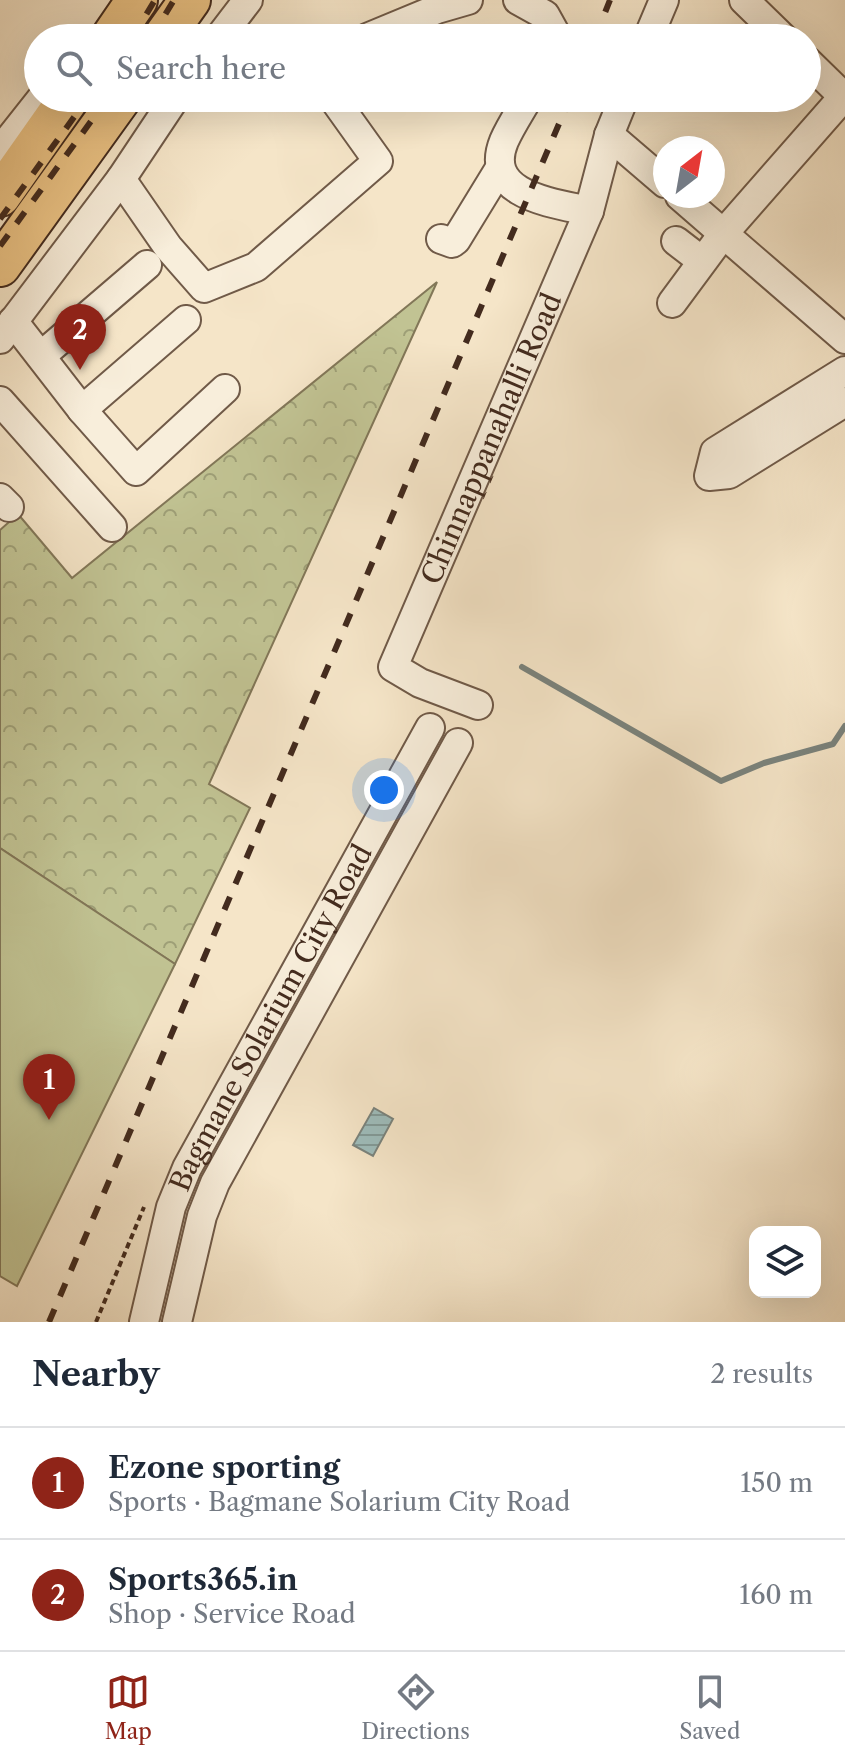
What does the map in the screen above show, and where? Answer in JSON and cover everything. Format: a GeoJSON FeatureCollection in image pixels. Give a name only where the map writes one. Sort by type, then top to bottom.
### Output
{"type":"FeatureCollection","features":[{"type":"Feature","properties":{"kind":"highway"},"geometry":{"type":"LineString","coordinates":[[121,24],[137,0]]}},
{"type":"Feature","properties":{"kind":"highway"},"geometry":{"type":"LineString","coordinates":[[173,24],[190,0]]}},
{"type":"Feature","properties":{"kind":"highway"},"geometry":{"type":"LineString","coordinates":[[0,196],[59,112]]}},
{"type":"Feature","properties":{"kind":"highway"},"geometry":{"type":"LineString","coordinates":[[0,266],[111,112]]}},
{"type":"Feature","properties":{"kind":"street"},"geometry":{"type":"LineString","coordinates":[[99,24],[117,0]]}},
{"type":"Feature","properties":{"kind":"street"},"geometry":{"type":"LineString","coordinates":[[230,24],[248,0]]}},
{"type":"Feature","properties":{"kind":"street"},"geometry":{"type":"LineString","coordinates":[[401,24],[468,0]]}},
{"type":"Feature","properties":{"kind":"street"},"geometry":{"type":"LineString","coordinates":[[518,0],[545,15],[550,24]]}},
{"type":"Feature","properties":{"kind":"street"},"geometry":{"type":"LineString","coordinates":[[654,24],[664,0]]}},
{"type":"Feature","properties":{"kind":"street"},"geometry":{"type":"LineString","coordinates":[[744,0],[769,24]]}},
{"type":"Feature","properties":{"kind":"street"},"geometry":{"type":"LineString","coordinates":[[672,303],[723,234],[845,97],[821,74]]}},
{"type":"Feature","properties":{"kind":"street"},"geometry":{"type":"LineString","coordinates":[[0,151],[31,112]]}},
{"type":"Feature","properties":{"kind":"street"},"geometry":{"type":"LineString","coordinates":[[166,112],[121,179],[6,330],[41,356],[82,410],[136,471],[225,389]]}},
{"type":"Feature","properties":{"kind":"street"},"geometry":{"type":"LineString","coordinates":[[121,179],[168,247],[204,288],[256,267],[378,161],[343,112]]}},
{"type":"Feature","properties":{"kind":"street"},"geometry":{"type":"LineString","coordinates":[[441,239],[452,243],[456,240],[500,168],[503,143],[520,112]]}},
{"type":"Feature","properties":{"kind":"street","name":"Chinnappanahalli Road"},"geometry":{"type":"LineString","coordinates":[[478,705],[420,683],[393,667],[589,211],[609,135],[618,112]]}},
{"type":"Feature","properties":{"kind":"street"},"geometry":{"type":"LineString","coordinates":[[609,135],[653,173]]}},
{"type":"Feature","properties":{"kind":"street"},"geometry":{"type":"LineString","coordinates":[[500,168],[508,183],[530,197],[589,211]]}},
{"type":"Feature","properties":{"kind":"street"},"geometry":{"type":"LineString","coordinates":[[694,208],[845,339]]}},
{"type":"Feature","properties":{"kind":"street"},"geometry":{"type":"LineString","coordinates":[[676,241],[702,261]]}},
{"type":"Feature","properties":{"kind":"street"},"geometry":{"type":"LineString","coordinates":[[41,356],[147,265]]}},
{"type":"Feature","properties":{"kind":"street"},"geometry":{"type":"LineString","coordinates":[[82,410],[186,320]]}},
{"type":"Feature","properties":{"kind":"street"},"geometry":{"type":"LineString","coordinates":[[845,371],[715,452],[709,476],[729,474],[845,402]]}},
{"type":"Feature","properties":{"kind":"street"},"geometry":{"type":"LineString","coordinates":[[0,401],[112,527]]}},
{"type":"Feature","properties":{"kind":"street","name":"Bagmane Solarium City Road"},"geometry":{"type":"LineString","coordinates":[[144,1322],[171,1207],[187,1168],[430,728]]}},
{"type":"Feature","properties":{"kind":"street","name":"Bagmane Solarium City Road"},"geometry":{"type":"LineString","coordinates":[[177,1322],[202,1216],[215,1183],[458,743]]}},
{"type":"Feature","properties":{"kind":"path"},"geometry":{"type":"LineString","coordinates":[[96,1322],[144,1207]]}},
{"type":"Feature","properties":{"kind":"green space"},"geometry":{"type":"Polygon","coordinates":[[[437,282],[209,784],[250,808],[175,964],[0,848],[0,530],[18,514],[72,578],[437,282]]]}},
{"type":"Feature","properties":{"kind":"green space"},"geometry":{"type":"Polygon","coordinates":[[[0,848],[175,964],[17,1286],[0,1276],[0,848]]]}},
{"type":"Feature","properties":{"kind":"water"},"geometry":{"type":"Polygon","coordinates":[[[374,1108],[393,1119],[373,1156],[353,1145],[374,1108]]]}},
{"type":"Feature","properties":{"kind":"waterway"},"geometry":{"type":"LineString","coordinates":[[522,667],[721,781],[764,763],[833,744],[845,726]]}},
{"type":"Feature","properties":{"kind":"railway"},"geometry":{"type":"LineString","coordinates":[[140,24],[155,0]]}},
{"type":"Feature","properties":{"kind":"railway"},"geometry":{"type":"LineString","coordinates":[[159,24],[174,0]]}},
{"type":"Feature","properties":{"kind":"railway"},"geometry":{"type":"LineString","coordinates":[[601,24],[610,0]]}},
{"type":"Feature","properties":{"kind":"railway"},"geometry":{"type":"LineString","coordinates":[[0,219],[78,112]]}},
{"type":"Feature","properties":{"kind":"railway"},"geometry":{"type":"LineString","coordinates":[[0,246],[98,112]]}},
{"type":"Feature","properties":{"kind":"railway"},"geometry":{"type":"LineString","coordinates":[[49,1322],[564,112]]}},
{"type":"Feature","properties":{"kind":"place","name":"Sports365.in"},"geometry":{"type":"Point","coordinates":[80,370]}},
{"type":"Feature","properties":{"kind":"place","name":"Ezone sporting"},"geometry":{"type":"Point","coordinates":[49,1120]}}]}
